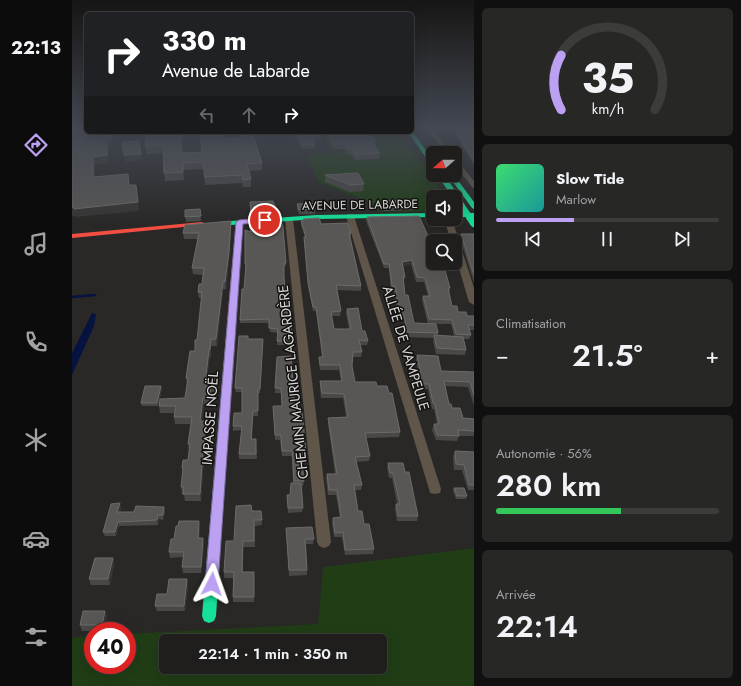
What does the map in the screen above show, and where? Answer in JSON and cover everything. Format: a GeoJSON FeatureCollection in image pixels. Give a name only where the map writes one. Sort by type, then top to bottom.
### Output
{"type":"FeatureCollection","features":[{"type":"Feature","properties":{"kind":"main road"},"geometry":{"type":"LineString","coordinates":[[446,182],[474,223]]}},
{"type":"Feature","properties":{"kind":"main road"},"geometry":{"type":"LineString","coordinates":[[456,182],[474,207]]}},
{"type":"Feature","properties":{"kind":"main road","name":"AVENUE DE LABARDE"},"geometry":{"type":"LineString","coordinates":[[225,223],[350,216],[426,215]]}},
{"type":"Feature","properties":{"kind":"main road"},"geometry":{"type":"LineString","coordinates":[[462,215],[474,215]]}},
{"type":"Feature","properties":{"kind":"main road","name":"IMPASSE NOËL"},"geometry":{"type":"LineString","coordinates":[[209,616],[239,222]]}},
{"type":"Feature","properties":{"kind":"main road"},"geometry":{"type":"LineString","coordinates":[[72,236],[212,224]]}},
{"type":"Feature","properties":{"kind":"street"},"geometry":{"type":"LineString","coordinates":[[462,170],[474,186]]}},
{"type":"Feature","properties":{"kind":"street","name":"ALLÉE DE VAMPEULE"},"geometry":{"type":"LineString","coordinates":[[350,216],[435,489]]}},
{"type":"Feature","properties":{"kind":"street","name":"CHEMIN MAURICE LAGARDÈRE"},"geometry":{"type":"LineString","coordinates":[[289,219],[324,542]]}},
{"type":"Feature","properties":{"kind":"street"},"geometry":{"type":"LineString","coordinates":[[450,226],[474,302]]}},
{"type":"Feature","properties":{"kind":"green space"},"geometry":{"type":"Polygon","coordinates":[[[309,160],[420,160],[426,169],[426,182],[435,182],[440,190],[426,190],[426,211],[380,212],[377,205],[318,182],[309,160]]]}},
{"type":"Feature","properties":{"kind":"green space"},"geometry":{"type":"Polygon","coordinates":[[[474,548],[474,686],[72,686],[72,639],[75,637],[84,636],[84,674],[136,674],[136,634],[318,624],[323,567],[474,548]]]}},
{"type":"Feature","properties":{"kind":"shaded area"},"geometry":{"type":"Polygon","coordinates":[[[92,313],[96,314],[94,326],[72,375],[72,353],[92,313]]]}},
{"type":"Feature","properties":{"kind":"building"},"geometry":{"type":"Polygon","coordinates":[[[72,160],[93,160],[93,177],[128,174],[129,185],[136,185],[138,202],[74,209],[74,207],[72,207],[72,160]]]}},
{"type":"Feature","properties":{"kind":"building"},"geometry":{"type":"Polygon","coordinates":[[[164,160],[261,160],[262,163],[247,164],[251,179],[243,180],[242,175],[205,177],[203,162],[183,163],[183,172],[164,173],[164,160]]]}},
{"type":"Feature","properties":{"kind":"building"},"geometry":{"type":"Polygon","coordinates":[[[358,173],[364,184],[351,185],[325,175],[358,173]]]}},
{"type":"Feature","properties":{"kind":"building"},"geometry":{"type":"Polygon","coordinates":[[[413,200],[415,206],[384,206],[382,201],[413,200]]]}},
{"type":"Feature","properties":{"kind":"building"},"geometry":{"type":"Polygon","coordinates":[[[273,201],[277,211],[251,213],[250,202],[273,201]]]}},
{"type":"Feature","properties":{"kind":"building"},"geometry":{"type":"Polygon","coordinates":[[[313,203],[315,209],[299,210],[297,204],[313,203]]]}},
{"type":"Feature","properties":{"kind":"building"},"geometry":{"type":"Polygon","coordinates":[[[200,209],[201,216],[185,217],[185,210],[200,209]]]}},
{"type":"Feature","properties":{"kind":"building"},"geometry":{"type":"Polygon","coordinates":[[[419,216],[427,234],[426,270],[445,270],[450,288],[448,288],[452,306],[457,306],[458,312],[466,312],[467,316],[474,316],[474,325],[468,325],[471,335],[456,334],[452,320],[429,319],[423,296],[430,296],[425,278],[417,277],[412,260],[402,262],[405,277],[403,277],[405,295],[408,295],[414,323],[436,324],[438,333],[407,332],[404,315],[400,313],[395,286],[392,286],[389,264],[384,264],[367,217],[419,216]]]}},
{"type":"Feature","properties":{"kind":"building"},"geometry":{"type":"Polygon","coordinates":[[[319,218],[321,224],[348,223],[361,286],[336,285],[341,311],[331,312],[334,329],[351,329],[347,309],[358,308],[362,331],[365,331],[368,341],[359,340],[362,352],[353,352],[352,366],[355,382],[376,382],[377,386],[387,386],[389,393],[392,393],[400,432],[365,433],[370,456],[355,457],[362,485],[354,485],[358,511],[362,511],[364,524],[369,524],[374,549],[345,550],[343,532],[335,533],[333,518],[341,517],[337,490],[329,490],[327,474],[337,474],[328,418],[348,417],[344,394],[322,393],[320,381],[342,381],[340,365],[320,365],[319,357],[323,357],[316,307],[313,307],[308,282],[304,237],[306,237],[301,221],[304,221],[303,219],[319,218]]]}},
{"type":"Feature","properties":{"kind":"building"},"geometry":{"type":"Polygon","coordinates":[[[231,221],[229,252],[225,282],[223,282],[216,339],[211,339],[206,375],[217,375],[216,385],[211,385],[210,398],[203,398],[200,421],[205,421],[200,494],[183,494],[184,487],[181,487],[182,468],[183,460],[188,460],[190,444],[188,444],[192,417],[174,417],[176,406],[159,406],[160,399],[185,398],[190,351],[195,351],[195,340],[197,340],[202,292],[198,292],[199,284],[202,284],[204,268],[192,268],[199,233],[183,233],[185,225],[231,221]]]}},
{"type":"Feature","properties":{"kind":"building"},"geometry":{"type":"Polygon","coordinates":[[[281,221],[283,227],[286,263],[284,263],[284,277],[286,300],[288,300],[292,341],[277,341],[278,329],[269,328],[269,319],[240,320],[242,289],[244,289],[246,264],[245,230],[251,232],[249,223],[281,221]]]}},
{"type":"Feature","properties":{"kind":"building"},"geometry":{"type":"Polygon","coordinates":[[[462,234],[474,234],[474,275],[462,237],[462,234]]]}},
{"type":"Feature","properties":{"kind":"building"},"geometry":{"type":"Polygon","coordinates":[[[434,335],[463,337],[466,350],[437,348],[434,335]]]}},
{"type":"Feature","properties":{"kind":"building"},"geometry":{"type":"Polygon","coordinates":[[[239,336],[248,336],[248,339],[263,339],[260,389],[258,389],[258,411],[253,411],[251,439],[256,439],[256,454],[239,454],[242,426],[233,426],[234,413],[242,413],[242,388],[235,388],[239,336]]]}},
{"type":"Feature","properties":{"kind":"building"},"geometry":{"type":"Polygon","coordinates":[[[417,355],[438,356],[441,371],[474,372],[474,396],[470,382],[444,381],[449,404],[451,404],[452,408],[460,408],[463,418],[474,419],[474,431],[458,430],[459,436],[437,435],[434,424],[439,424],[429,384],[419,384],[416,375],[421,375],[417,355]]]}},
{"type":"Feature","properties":{"kind":"building"},"geometry":{"type":"Polygon","coordinates":[[[291,356],[295,412],[302,411],[306,452],[301,452],[304,481],[294,481],[292,451],[282,451],[281,435],[275,435],[273,406],[282,406],[281,388],[275,388],[277,357],[291,356]]]}},
{"type":"Feature","properties":{"kind":"building"},"geometry":{"type":"Polygon","coordinates":[[[145,386],[161,386],[157,403],[141,403],[145,386]]]}},
{"type":"Feature","properties":{"kind":"building"},"geometry":{"type":"Polygon","coordinates":[[[455,451],[474,452],[474,485],[469,485],[464,465],[456,464],[455,451]]]}},
{"type":"Feature","properties":{"kind":"building"},"geometry":{"type":"Polygon","coordinates":[[[388,463],[403,463],[405,472],[409,472],[418,516],[398,516],[396,504],[400,504],[393,473],[390,473],[388,463]]]}},
{"type":"Feature","properties":{"kind":"building"},"geometry":{"type":"Polygon","coordinates":[[[291,483],[301,483],[303,508],[288,508],[287,495],[290,495],[291,483]]]}},
{"type":"Feature","properties":{"kind":"building"},"geometry":{"type":"Polygon","coordinates":[[[454,488],[464,488],[467,496],[457,496],[454,488]]]}},
{"type":"Feature","properties":{"kind":"building"},"geometry":{"type":"Polygon","coordinates":[[[120,503],[117,512],[134,512],[136,506],[164,507],[163,515],[158,515],[157,520],[118,522],[115,532],[103,532],[111,504],[120,503]]]}},
{"type":"Feature","properties":{"kind":"building"},"geometry":{"type":"Polygon","coordinates":[[[251,505],[252,511],[261,511],[262,520],[254,520],[254,541],[243,541],[242,572],[254,572],[254,597],[233,597],[234,572],[224,572],[226,541],[234,541],[236,506],[251,505]]]}},
{"type":"Feature","properties":{"kind":"building"},"geometry":{"type":"Polygon","coordinates":[[[179,521],[199,521],[198,538],[203,538],[201,567],[182,567],[184,552],[169,552],[171,539],[174,539],[176,526],[178,526],[179,521]]]}},
{"type":"Feature","properties":{"kind":"building"},"geometry":{"type":"Polygon","coordinates":[[[312,527],[314,539],[305,539],[307,570],[289,570],[286,528],[312,527]]]}},
{"type":"Feature","properties":{"kind":"building"},"geometry":{"type":"Polygon","coordinates":[[[95,558],[113,558],[108,579],[89,579],[95,558]]]}},
{"type":"Feature","properties":{"kind":"building"},"geometry":{"type":"Polygon","coordinates":[[[169,579],[187,579],[184,606],[155,606],[157,594],[167,594],[169,579]]]}},
{"type":"Feature","properties":{"kind":"building"},"geometry":{"type":"Polygon","coordinates":[[[83,611],[105,611],[103,622],[84,622],[84,625],[80,625],[83,611]]]}},
{"type":"Feature","properties":{"kind":"waterway"},"geometry":{"type":"LineString","coordinates":[[72,297],[95,295]]}},
{"type":"Feature","properties":{"kind":"traffic: fast"},"geometry":{"type":"LineString","coordinates":[[446,182],[474,223]]}},
{"type":"Feature","properties":{"kind":"traffic: fast"},"geometry":{"type":"LineString","coordinates":[[456,182],[474,207]]}},
{"type":"Feature","properties":{"kind":"traffic: fast"},"geometry":{"type":"LineString","coordinates":[[231,223],[316,217],[426,215]]}},
{"type":"Feature","properties":{"kind":"traffic: fast"},"geometry":{"type":"LineString","coordinates":[[462,215],[474,215]]}},
{"type":"Feature","properties":{"kind":"traffic: fast"},"geometry":{"type":"LineString","coordinates":[[209,616],[232,313]]}},
{"type":"Feature","properties":{"kind":"traffic: jam"},"geometry":{"type":"LineString","coordinates":[[232,313],[239,222]]}},
{"type":"Feature","properties":{"kind":"traffic: jam"},"geometry":{"type":"LineString","coordinates":[[72,236],[202,224]]}},
{"type":"Feature","properties":{"kind":"route"},"geometry":{"type":"LineString","coordinates":[[212,584],[239,222],[265,220]]}}]}
